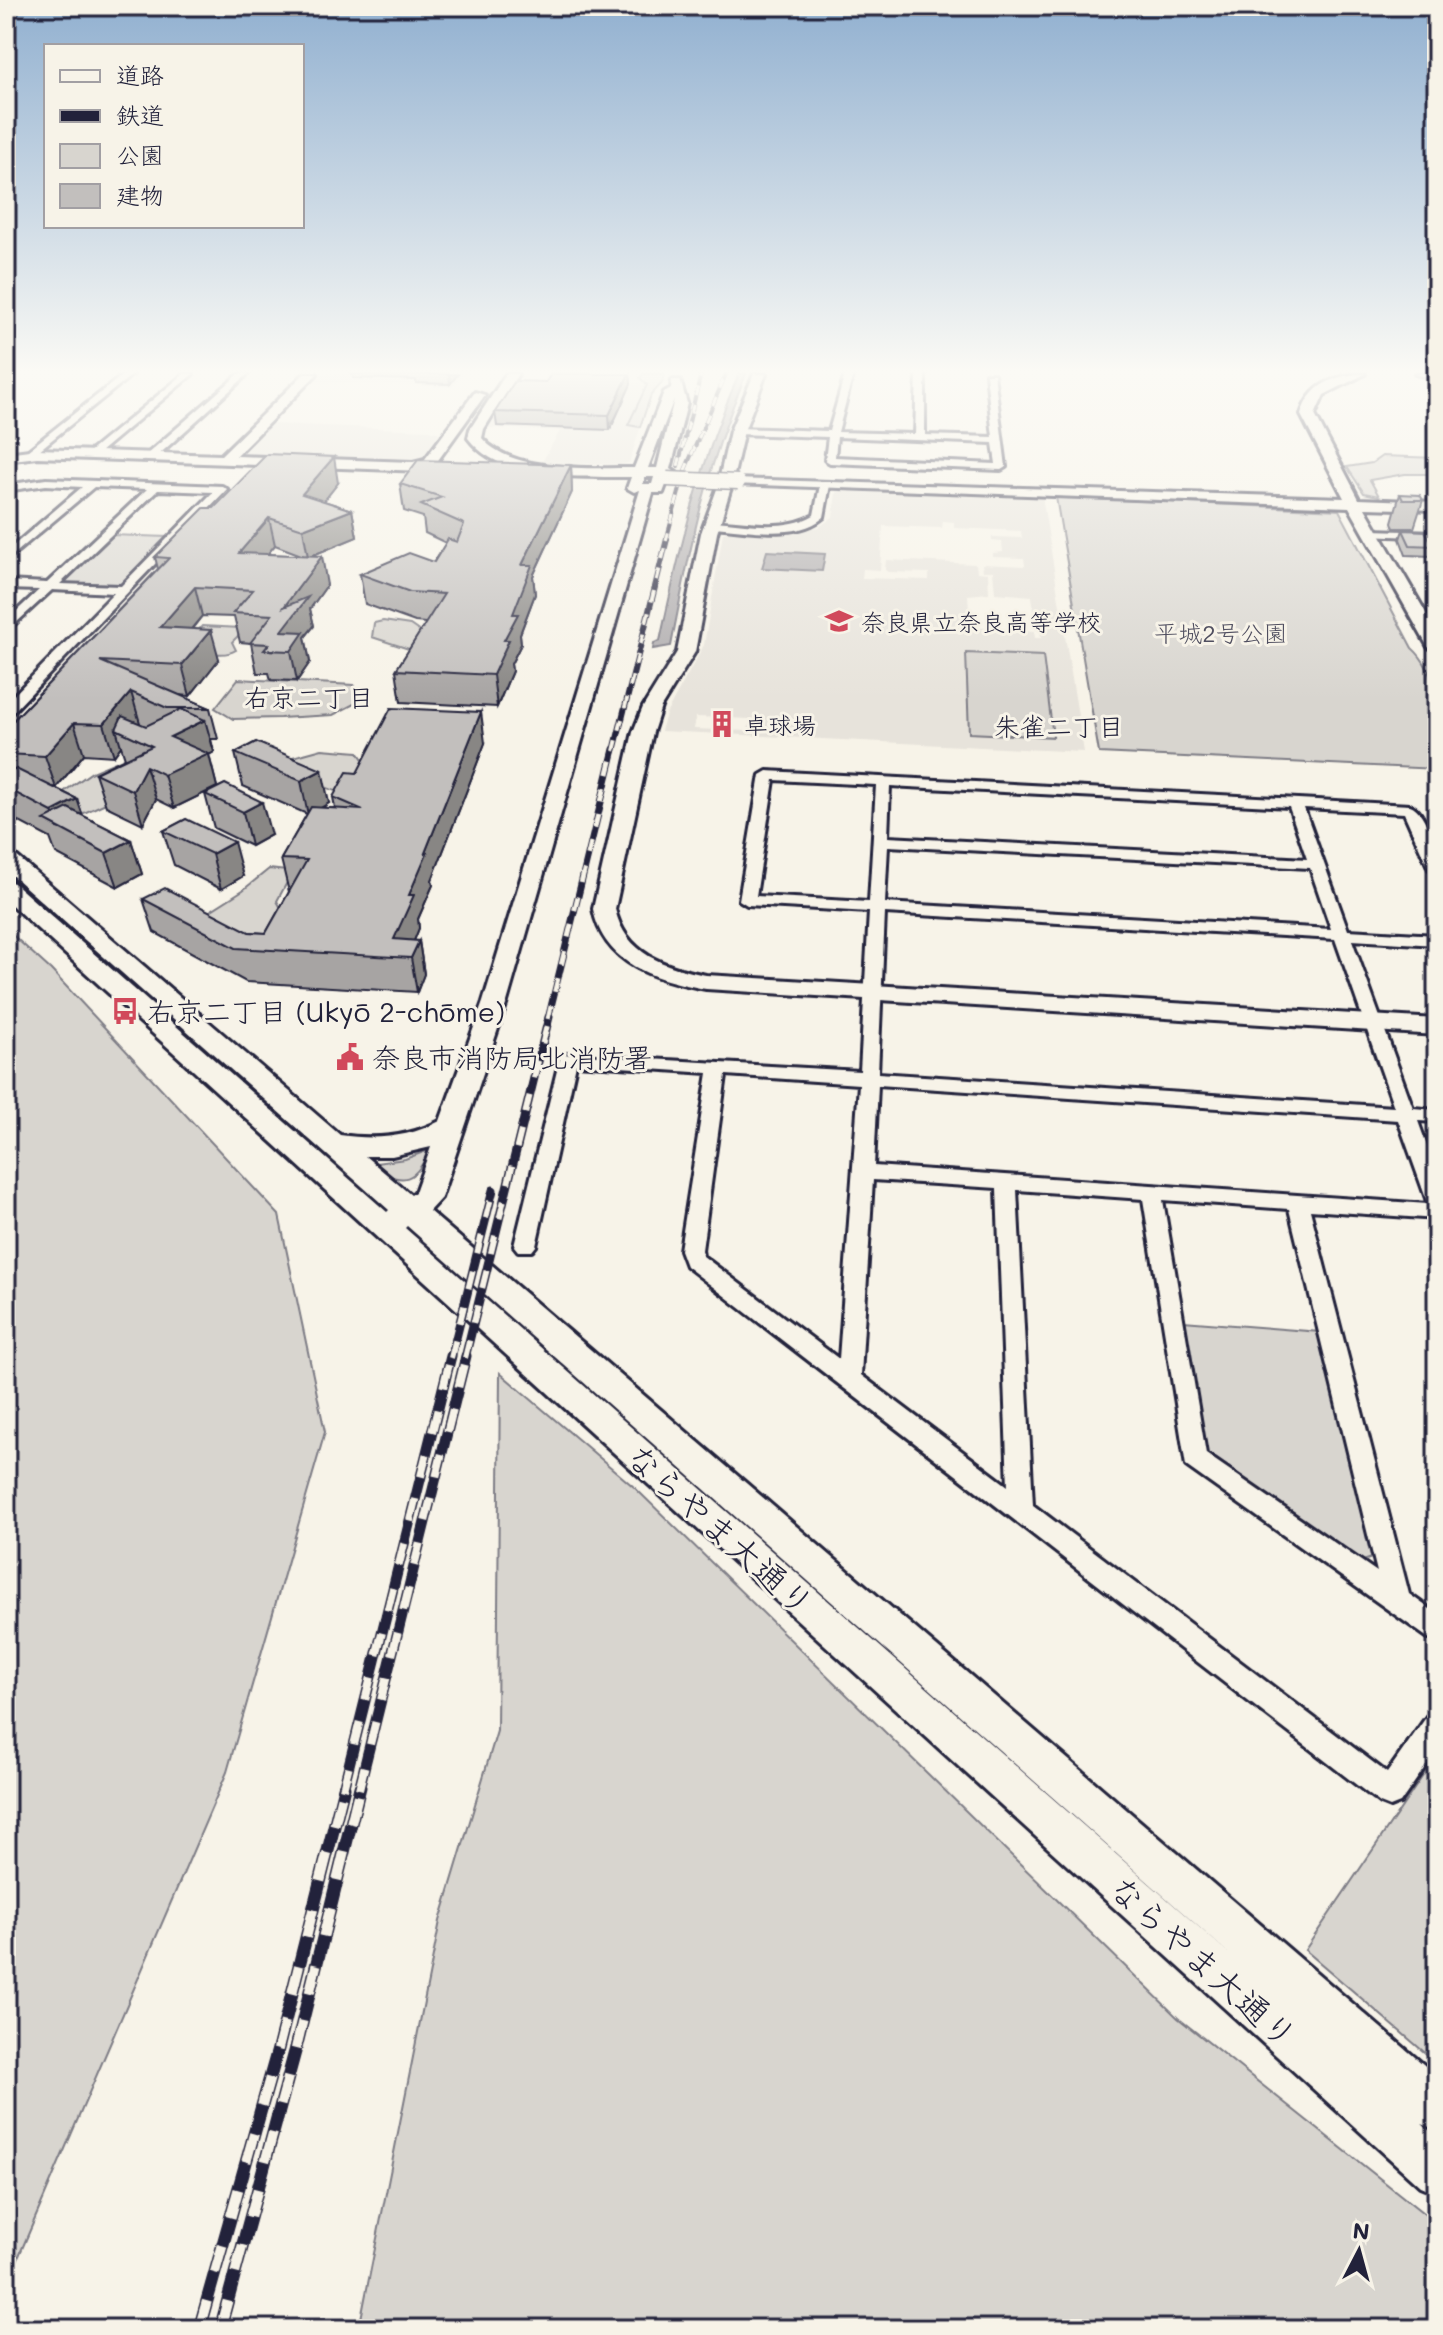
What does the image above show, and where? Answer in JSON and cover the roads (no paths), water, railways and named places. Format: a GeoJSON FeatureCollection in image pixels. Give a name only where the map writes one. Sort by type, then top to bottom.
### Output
{"type":"FeatureCollection","features":[{"type":"Feature","properties":{"kind":"street"},"geometry":{"type":"LineString","coordinates":[[6,488],[40,483]]}},
{"type":"Feature","properties":{"kind":"street"},"geometry":{"type":"LineString","coordinates":[[6,711],[222,489],[68,483]]}},
{"type":"Feature","properties":{"kind":"street"},"geometry":{"type":"LineString","coordinates":[[396,1220],[427,1198],[500,988],[614,595],[652,483]]}},
{"type":"Feature","properties":{"kind":"street"},"geometry":{"type":"LineString","coordinates":[[724,483],[686,652],[652,707],[643,732],[604,909],[606,925],[621,947],[631,955],[668,974],[706,982],[1437,1027]]}},
{"type":"Feature","properties":{"kind":"street"},"geometry":{"type":"LineString","coordinates":[[800,483],[1352,501]]}},
{"type":"Feature","properties":{"kind":"street"},"geometry":{"type":"LineString","coordinates":[[871,483],[1437,504]]}},
{"type":"Feature","properties":{"kind":"street"},"geometry":{"type":"LineString","coordinates":[[1343,483],[1371,533],[1430,621],[1437,647]]}},
{"type":"Feature","properties":{"kind":"street"},"geometry":{"type":"LineString","coordinates":[[6,558],[91,484]]}},
{"type":"Feature","properties":{"kind":"street"},"geometry":{"type":"LineString","coordinates":[[713,524],[785,527],[812,522],[819,517],[825,485]]}},
{"type":"Feature","properties":{"kind":"street"},"geometry":{"type":"LineString","coordinates":[[6,628],[156,486]]}},
{"type":"Feature","properties":{"kind":"street"},"geometry":{"type":"LineString","coordinates":[[1371,533],[1437,535]]}},
{"type":"Feature","properties":{"kind":"street"},"geometry":{"type":"LineString","coordinates":[[6,585],[125,590]]}},
{"type":"Feature","properties":{"kind":"street"},"geometry":{"type":"LineString","coordinates":[[1437,869],[1410,809],[767,775],[747,900],[1437,940]]}},
{"type":"Feature","properties":{"kind":"street"},"geometry":{"type":"LineString","coordinates":[[849,1381],[865,1155],[883,781]]}},
{"type":"Feature","properties":{"kind":"street"},"geometry":{"type":"LineString","coordinates":[[1295,803],[1437,1202]]}},
{"type":"Feature","properties":{"kind":"street"},"geometry":{"type":"LineString","coordinates":[[881,841],[1317,864]]}},
{"type":"Feature","properties":{"kind":"street","name":"ならやま大通り"},"geometry":{"type":"LineString","coordinates":[[6,859],[329,1141],[396,1220],[1437,2169]]}},
{"type":"Feature","properties":{"kind":"street","name":"ならやま大通り"},"geometry":{"type":"LineString","coordinates":[[6,888],[1437,2107]]}},
{"type":"Feature","properties":{"kind":"street"},"geometry":{"type":"LineString","coordinates":[[525,1246],[568,1058],[1437,1116]]}},
{"type":"Feature","properties":{"kind":"street"},"geometry":{"type":"LineString","coordinates":[[718,1068],[690,1256],[1390,1793],[1437,1726]]}},
{"type":"Feature","properties":{"kind":"street"},"geometry":{"type":"LineString","coordinates":[[329,1141],[356,1148],[389,1147],[435,1137],[451,1127]]}},
{"type":"Feature","properties":{"kind":"street"},"geometry":{"type":"LineString","coordinates":[[862,1172],[1437,1212]]}},
{"type":"Feature","properties":{"kind":"street"},"geometry":{"type":"LineString","coordinates":[[1007,1182],[1021,1512]]}},
{"type":"Feature","properties":{"kind":"street"},"geometry":{"type":"LineString","coordinates":[[1152,1193],[1195,1459],[1437,1629]]}},
{"type":"Feature","properties":{"kind":"street"},"geometry":{"type":"LineString","coordinates":[[1298,1203],[1397,1600]]}},
{"type":"Feature","properties":{"kind":"tunnel"},"geometry":{"type":"LineString","coordinates":[[648,487],[649,483]]}},
{"type":"Feature","properties":{"kind":"railway"},"geometry":{"type":"LineString","coordinates":[[666,541],[682,483]]}},
{"type":"Feature","properties":{"kind":"railway"},"geometry":{"type":"LineString","coordinates":[[614,751],[667,539]]}},
{"type":"Feature","properties":{"kind":"railway"},"geometry":{"type":"LineString","coordinates":[[548,1019],[614,749]]}},
{"type":"Feature","properties":{"kind":"railway"},"geometry":{"type":"LineString","coordinates":[[465,1358],[549,1017]]}},
{"type":"Feature","properties":{"kind":"railway"},"geometry":{"type":"LineString","coordinates":[[451,1358],[493,1190]]}},
{"type":"Feature","properties":{"kind":"railway"},"geometry":{"type":"LineString","coordinates":[[343,1789],[451,1356]]}},
{"type":"Feature","properties":{"kind":"railway"},"geometry":{"type":"LineString","coordinates":[[359,1789],[466,1356]]}},
{"type":"Feature","properties":{"kind":"railway"},"geometry":{"type":"LineString","coordinates":[[199,2329],[278,2049],[344,1787]]}},
{"type":"Feature","properties":{"kind":"railway"},"geometry":{"type":"LineString","coordinates":[[220,2329],[296,2048],[360,1787]]}},
{"type":"Feature","properties":{"kind":"place","name":"奈良県立奈良高等学校"},"geometry":{"type":"Point","coordinates":[839,621]}},
{"type":"Feature","properties":{"kind":"place","name":"卓球場"},"geometry":{"type":"Point","coordinates":[722,724]}},
{"type":"Feature","properties":{"kind":"place","name":"右京二丁目 (Ukyō 2-chōme)"},"geometry":{"type":"Point","coordinates":[125,1011]}},
{"type":"Feature","properties":{"kind":"place","name":"奈良市消防局北消防署"},"geometry":{"type":"Point","coordinates":[350,1057]}},
{"type":"Feature","properties":{"kind":"district","name":"右京二丁目"},"geometry":{"type":"Point","coordinates":[309,697]}},
{"type":"Feature","properties":{"kind":"district","name":"朱雀二丁目"},"geometry":{"type":"Point","coordinates":[1059,726]}},
{"type":"Feature","properties":{"kind":"park label","name":"平城2号公園"},"geometry":{"type":"Point","coordinates":[1221,632]}}]}
